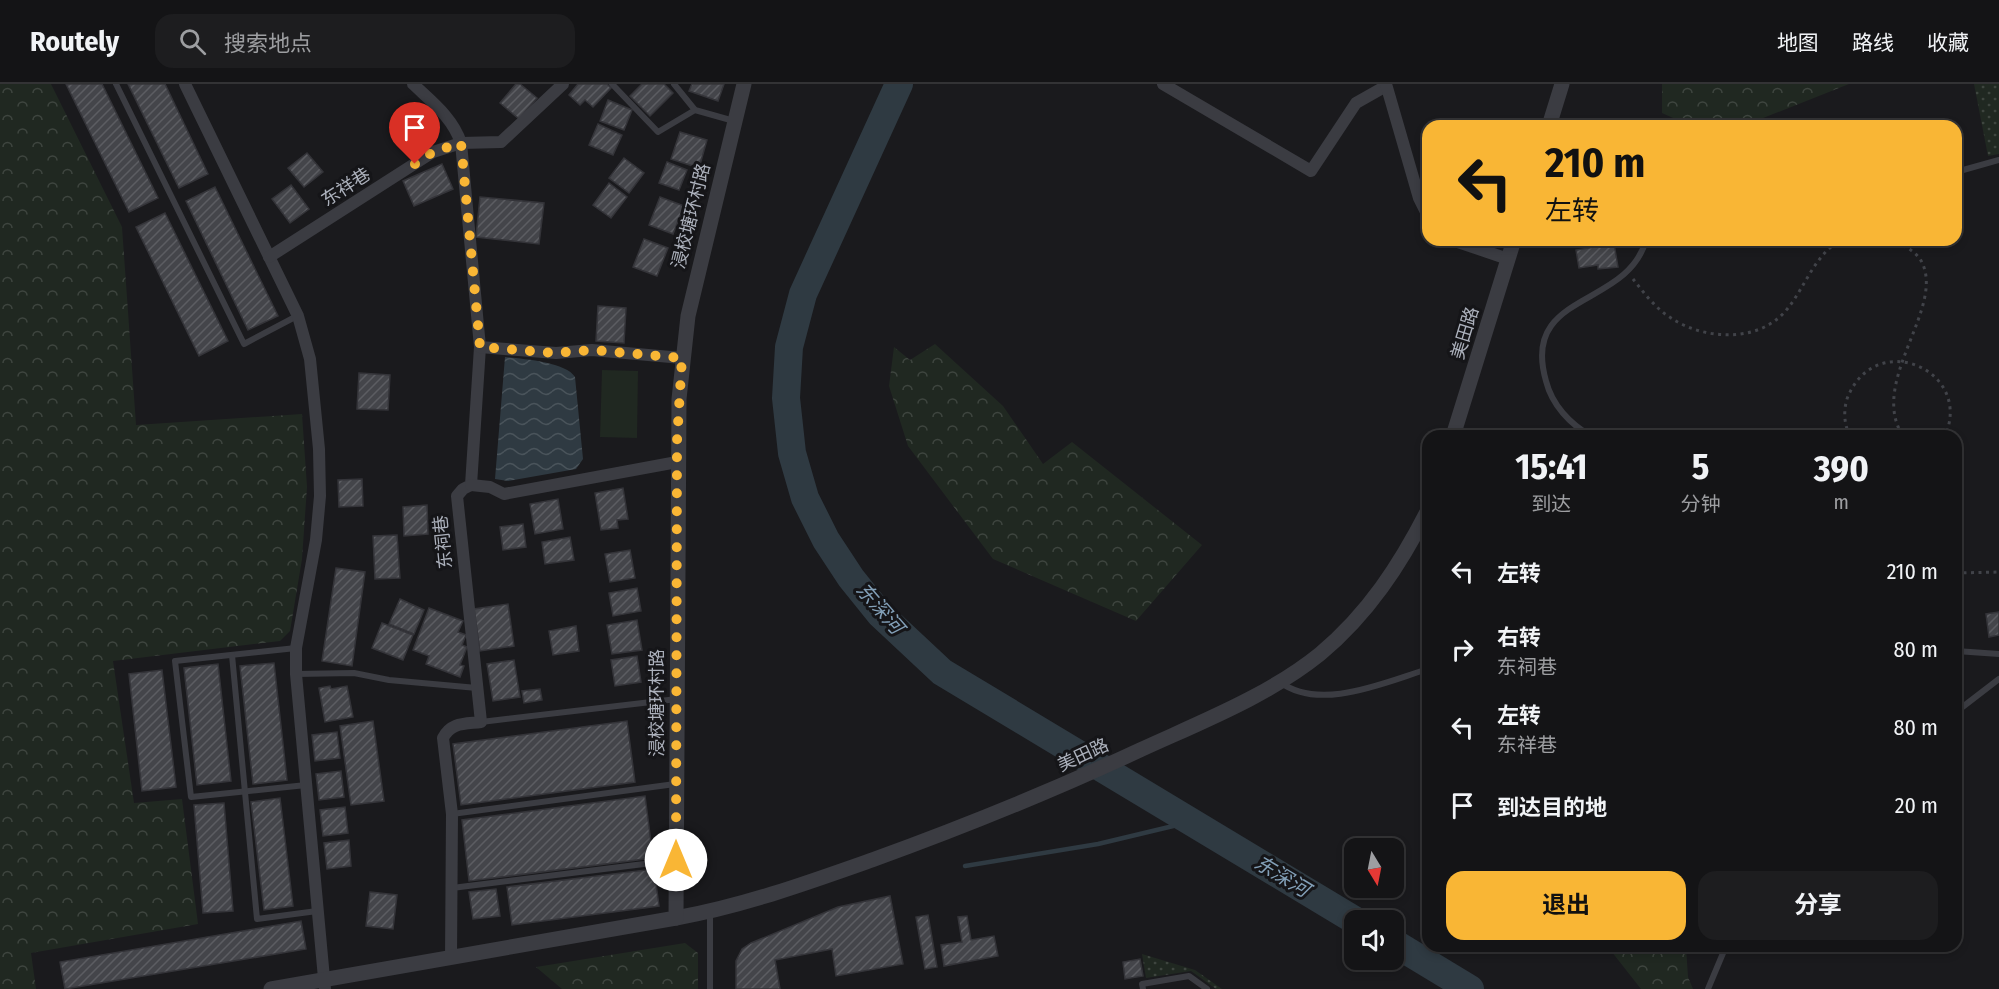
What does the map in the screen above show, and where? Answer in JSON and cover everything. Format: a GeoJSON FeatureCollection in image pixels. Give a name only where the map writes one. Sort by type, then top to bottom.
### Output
{"type":"FeatureCollection","features":[{"type":"Feature","properties":{"kind":"street"},"geometry":{"type":"LineString","coordinates":[[185,84],[298,316],[310,359],[319,449],[320,496],[316,540],[296,648],[296,674],[325,984]]}},
{"type":"Feature","properties":{"kind":"street","name":"东祠巷"},"geometry":{"type":"LineString","coordinates":[[413,84],[448,118],[457,130],[461,143],[480,347],[471,485],[457,496],[481,722]]}},
{"type":"Feature","properties":{"kind":"street","name":"东祥巷"},"geometry":{"type":"LineString","coordinates":[[269,257],[433,152],[461,143],[501,142],[563,84]]}},
{"type":"Feature","properties":{"kind":"street","name":"浸校塘环村路"},"geometry":{"type":"LineString","coordinates":[[676,918],[677,462],[682,358],[697,274],[744,84]]}},
{"type":"Feature","properties":{"kind":"street"},"geometry":{"type":"LineString","coordinates":[[1163,84],[1311,171],[1356,103],[1386,85],[1422,204]]}},
{"type":"Feature","properties":{"kind":"street"},"geometry":{"type":"LineString","coordinates":[[1551,120],[1562,84]]}},
{"type":"Feature","properties":{"kind":"street"},"geometry":{"type":"LineString","coordinates":[[1470,246],[1508,259]]}},
{"type":"Feature","properties":{"kind":"street","name":"美田路"},"geometry":{"type":"LineString","coordinates":[[1455,430],[1512,246]]}},
{"type":"Feature","properties":{"kind":"street"},"geometry":{"type":"LineString","coordinates":[[480,347],[555,353],[592,350],[682,358]]}},
{"type":"Feature","properties":{"kind":"street"},"geometry":{"type":"LineString","coordinates":[[471,485],[490,487],[504,494],[677,462]]}},
{"type":"Feature","properties":{"kind":"street","name":"美田路"},"geometry":{"type":"LineString","coordinates":[[676,918],[710,912],[818,879],[1034,799],[1197,724],[1280,681],[1319,654],[1352,624],[1383,588],[1408,550],[1422,522]]}},
{"type":"Feature","properties":{"kind":"street"},"geometry":{"type":"LineString","coordinates":[[451,958],[452,813],[443,738],[447,730],[454,725],[481,722]]}},
{"type":"Feature","properties":{"kind":"street"},"geometry":{"type":"LineString","coordinates":[[271,989],[325,984],[451,958],[676,918]]}},
{"type":"Feature","properties":{"kind":"lane"},"geometry":{"type":"LineString","coordinates":[[116,84],[244,344],[298,316]]}},
{"type":"Feature","properties":{"kind":"lane"},"geometry":{"type":"LineString","coordinates":[[612,84],[658,132],[695,110]]}},
{"type":"Feature","properties":{"kind":"lane"},"geometry":{"type":"LineString","coordinates":[[674,84],[695,110],[734,122]]}},
{"type":"Feature","properties":{"kind":"lane"},"geometry":{"type":"LineString","coordinates":[[1962,171],[1973,170],[1999,160]]}},
{"type":"Feature","properties":{"kind":"lane"},"geometry":{"type":"LineString","coordinates":[[1583,430],[1566,417],[1552,397],[1543,373],[1543,347],[1552,325],[1562,313],[1628,273],[1641,256],[1644,246]]}},
{"type":"Feature","properties":{"kind":"lane"},"geometry":{"type":"LineString","coordinates":[[296,648],[175,661],[191,797],[306,785]]}},
{"type":"Feature","properties":{"kind":"lane"},"geometry":{"type":"LineString","coordinates":[[1962,651],[1999,654]]}},
{"type":"Feature","properties":{"kind":"lane"},"geometry":{"type":"LineString","coordinates":[[232,655],[256,919],[318,911]]}},
{"type":"Feature","properties":{"kind":"lane"},"geometry":{"type":"LineString","coordinates":[[1280,681],[1293,692],[1312,696],[1385,683],[1422,671]]}},
{"type":"Feature","properties":{"kind":"lane"},"geometry":{"type":"LineString","coordinates":[[296,674],[354,673],[395,681],[477,688]]}},
{"type":"Feature","properties":{"kind":"lane"},"geometry":{"type":"LineString","coordinates":[[1962,707],[1999,679]]}},
{"type":"Feature","properties":{"kind":"lane"},"geometry":{"type":"LineString","coordinates":[[481,722],[676,699]]}},
{"type":"Feature","properties":{"kind":"lane"},"geometry":{"type":"LineString","coordinates":[[452,813],[676,784]]}},
{"type":"Feature","properties":{"kind":"lane"},"geometry":{"type":"LineString","coordinates":[[451,888],[676,860]]}},
{"type":"Feature","properties":{"kind":"lane"},"geometry":{"type":"LineString","coordinates":[[710,912],[710,989]]}},
{"type":"Feature","properties":{"kind":"lane"},"geometry":{"type":"LineString","coordinates":[[1708,989],[1723,952]]}},
{"type":"Feature","properties":{"kind":"lane"},"geometry":{"type":"LineString","coordinates":[[1143,989],[1142,984],[1189,976],[1207,989]]}},
{"type":"Feature","properties":{"kind":"path"},"geometry":{"type":"LineString","coordinates":[[1628,273],[1654,304],[1680,324],[1712,333],[1746,334],[1766,326],[1782,315],[1824,254],[1834,246]]}},
{"type":"Feature","properties":{"kind":"path"},"geometry":{"type":"LineString","coordinates":[[1900,430],[1896,422],[1893,401],[1922,305],[1925,275],[1915,253],[1901,246]]}},
{"type":"Feature","properties":{"kind":"path"},"geometry":{"type":"LineString","coordinates":[[1849,430],[1845,417],[1847,399],[1855,382],[1868,369],[1885,362],[1904,361],[1921,366],[1936,376],[1946,392],[1951,409],[1947,430]]}},
{"type":"Feature","properties":{"kind":"path"},"geometry":{"type":"LineString","coordinates":[[1962,573],[1999,572]]}},
{"type":"Feature","properties":{"kind":"green space"},"geometry":{"type":"Polygon","coordinates":[[[0,84],[51,84],[122,227],[136,425],[302,414],[307,487],[302,559],[290,631],[280,641],[113,661],[134,803],[182,799],[198,924],[31,953],[36,989],[0,989],[0,84]]]}},
{"type":"Feature","properties":{"kind":"green space"},"geometry":{"type":"Polygon","coordinates":[[[1662,84],[1849,84],[1758,120],[1678,120],[1662,113],[1662,84]]]}},
{"type":"Feature","properties":{"kind":"green space"},"geometry":{"type":"Polygon","coordinates":[[[1974,84],[1999,84],[1999,154],[1988,156],[1974,84]]]}},
{"type":"Feature","properties":{"kind":"green space"},"geometry":{"type":"Polygon","coordinates":[[[935,344],[1003,406],[1043,464],[1072,442],[1202,545],[1136,621],[993,559],[908,446],[889,386],[894,347],[910,360],[935,344]]]}},
{"type":"Feature","properties":{"kind":"green space"},"geometry":{"type":"Polygon","coordinates":[[[602,370],[638,371],[637,438],[600,437],[602,370]]]}},
{"type":"Feature","properties":{"kind":"green space"},"geometry":{"type":"Polygon","coordinates":[[[685,943],[698,953],[698,989],[562,989],[536,967],[685,943]]]}},
{"type":"Feature","properties":{"kind":"green space"},"geometry":{"type":"Polygon","coordinates":[[[1612,952],[1686,952],[1688,977],[1693,989],[1641,989],[1612,952]]]}},
{"type":"Feature","properties":{"kind":"green space"},"geometry":{"type":"Polygon","coordinates":[[[1142,954],[1195,970],[1222,989],[1216,989],[1191,971],[1146,978],[1142,954]]]}},
{"type":"Feature","properties":{"kind":"water"},"geometry":{"type":"Polygon","coordinates":[[[505,357],[553,365],[563,368],[575,377],[583,459],[576,469],[508,481],[495,479],[505,357]]]}},
{"type":"Feature","properties":{"kind":"building"},"geometry":{"type":"Polygon","coordinates":[[[66,84],[102,84],[158,198],[129,212],[66,84]]]}},
{"type":"Feature","properties":{"kind":"building"},"geometry":{"type":"Polygon","coordinates":[[[128,84],[165,84],[208,174],[179,188],[128,84]]]}},
{"type":"Feature","properties":{"kind":"building"},"geometry":{"type":"Polygon","coordinates":[[[516,84],[520,84],[537,98],[519,119],[500,103],[516,84]]]}},
{"type":"Feature","properties":{"kind":"building"},"geometry":{"type":"Polygon","coordinates":[[[578,84],[607,84],[611,88],[593,107],[585,100],[580,105],[569,95],[578,84]]]}},
{"type":"Feature","properties":{"kind":"building"},"geometry":{"type":"Polygon","coordinates":[[[642,84],[664,84],[673,93],[650,116],[630,96],[642,84]]]}},
{"type":"Feature","properties":{"kind":"building"},"geometry":{"type":"Polygon","coordinates":[[[692,84],[724,84],[718,101],[689,91],[692,84]]]}},
{"type":"Feature","properties":{"kind":"building"},"geometry":{"type":"Polygon","coordinates":[[[608,100],[632,110],[624,130],[600,121],[608,100]]]}},
{"type":"Feature","properties":{"kind":"building"},"geometry":{"type":"Polygon","coordinates":[[[598,124],[622,135],[613,155],[589,145],[598,124]]]}},
{"type":"Feature","properties":{"kind":"building"},"geometry":{"type":"Polygon","coordinates":[[[680,132],[707,140],[699,168],[671,159],[680,132]]]}},
{"type":"Feature","properties":{"kind":"building"},"geometry":{"type":"Polygon","coordinates":[[[307,153],[323,172],[304,187],[288,168],[307,153]]]}},
{"type":"Feature","properties":{"kind":"building"},"geometry":{"type":"Polygon","coordinates":[[[624,158],[644,173],[629,193],[609,178],[624,158]]]}},
{"type":"Feature","properties":{"kind":"building"},"geometry":{"type":"Polygon","coordinates":[[[667,162],[687,170],[679,190],[659,183],[667,162]]]}},
{"type":"Feature","properties":{"kind":"building"},"geometry":{"type":"Polygon","coordinates":[[[442,164],[453,189],[414,206],[403,181],[442,164]]]}},
{"type":"Feature","properties":{"kind":"building"},"geometry":{"type":"Polygon","coordinates":[[[609,183],[627,197],[611,218],[593,205],[609,183]]]}},
{"type":"Feature","properties":{"kind":"building"},"geometry":{"type":"Polygon","coordinates":[[[291,185],[309,209],[290,223],[272,199],[291,185]]]}},
{"type":"Feature","properties":{"kind":"building"},"geometry":{"type":"Polygon","coordinates":[[[215,187],[278,316],[248,330],[186,201],[215,187]]]}},
{"type":"Feature","properties":{"kind":"building"},"geometry":{"type":"Polygon","coordinates":[[[480,197],[544,203],[539,244],[476,237],[480,197]]]}},
{"type":"Feature","properties":{"kind":"building"},"geometry":{"type":"Polygon","coordinates":[[[660,197],[684,206],[673,234],[649,225],[660,197]]]}},
{"type":"Feature","properties":{"kind":"building"},"geometry":{"type":"Polygon","coordinates":[[[165,213],[228,341],[199,356],[136,227],[165,213]]]}},
{"type":"Feature","properties":{"kind":"building"},"geometry":{"type":"Polygon","coordinates":[[[644,239],[668,248],[657,276],[633,267],[644,239]]]}},
{"type":"Feature","properties":{"kind":"building"},"geometry":{"type":"Polygon","coordinates":[[[1614,246],[1618,267],[1598,269],[1598,265],[1579,268],[1576,250],[1614,246]]]}},
{"type":"Feature","properties":{"kind":"building"},"geometry":{"type":"Polygon","coordinates":[[[598,306],[626,308],[624,343],[596,341],[598,306]]]}},
{"type":"Feature","properties":{"kind":"building"},"geometry":{"type":"Polygon","coordinates":[[[359,373],[390,375],[388,410],[357,409],[359,373]]]}},
{"type":"Feature","properties":{"kind":"building"},"geometry":{"type":"Polygon","coordinates":[[[362,479],[363,506],[339,507],[338,480],[362,479]]]}},
{"type":"Feature","properties":{"kind":"building"},"geometry":{"type":"Polygon","coordinates":[[[623,488],[628,519],[617,520],[618,528],[601,530],[595,493],[623,488]]]}},
{"type":"Feature","properties":{"kind":"building"},"geometry":{"type":"Polygon","coordinates":[[[558,499],[563,529],[535,534],[530,504],[558,499]]]}},
{"type":"Feature","properties":{"kind":"building"},"geometry":{"type":"Polygon","coordinates":[[[427,505],[428,534],[404,536],[403,507],[427,505]]]}},
{"type":"Feature","properties":{"kind":"building"},"geometry":{"type":"Polygon","coordinates":[[[523,524],[526,547],[503,550],[500,527],[523,524]]]}},
{"type":"Feature","properties":{"kind":"building"},"geometry":{"type":"Polygon","coordinates":[[[397,535],[400,578],[375,579],[373,536],[397,535]]]}},
{"type":"Feature","properties":{"kind":"building"},"geometry":{"type":"Polygon","coordinates":[[[570,537],[574,560],[545,564],[542,542],[570,537]]]}},
{"type":"Feature","properties":{"kind":"building"},"geometry":{"type":"Polygon","coordinates":[[[630,550],[635,578],[610,582],[605,554],[630,550]]]}},
{"type":"Feature","properties":{"kind":"building"},"geometry":{"type":"Polygon","coordinates":[[[336,568],[365,572],[352,666],[322,661],[336,568]]]}},
{"type":"Feature","properties":{"kind":"building"},"geometry":{"type":"Polygon","coordinates":[[[637,588],[641,611],[613,616],[609,593],[637,588]]]}},
{"type":"Feature","properties":{"kind":"building"},"geometry":{"type":"Polygon","coordinates":[[[400,599],[424,610],[414,634],[389,624],[400,599]]]}},
{"type":"Feature","properties":{"kind":"building"},"geometry":{"type":"Polygon","coordinates":[[[508,604],[514,646],[480,651],[474,609],[508,604]]]}},
{"type":"Feature","properties":{"kind":"building"},"geometry":{"type":"Polygon","coordinates":[[[429,608],[463,621],[458,632],[466,635],[462,645],[467,647],[460,665],[464,666],[460,677],[426,664],[429,656],[413,650],[429,608]]]}},
{"type":"Feature","properties":{"kind":"building"},"geometry":{"type":"Polygon","coordinates":[[[1999,612],[1999,635],[1989,637],[1986,614],[1999,612]]]}},
{"type":"Feature","properties":{"kind":"building"},"geometry":{"type":"Polygon","coordinates":[[[637,620],[642,650],[612,654],[607,625],[637,620]]]}},
{"type":"Feature","properties":{"kind":"building"},"geometry":{"type":"Polygon","coordinates":[[[382,623],[413,635],[403,660],[372,648],[382,623]]]}},
{"type":"Feature","properties":{"kind":"building"},"geometry":{"type":"Polygon","coordinates":[[[576,626],[579,651],[553,655],[549,631],[576,626]]]}},
{"type":"Feature","properties":{"kind":"building"},"geometry":{"type":"Polygon","coordinates":[[[637,656],[641,682],[615,686],[611,660],[637,656]]]}},
{"type":"Feature","properties":{"kind":"building"},"geometry":{"type":"Polygon","coordinates":[[[514,660],[520,697],[493,701],[487,664],[514,660]]]}},
{"type":"Feature","properties":{"kind":"building"},"geometry":{"type":"Polygon","coordinates":[[[274,663],[287,780],[253,784],[240,666],[274,663]]]}},
{"type":"Feature","properties":{"kind":"building"},"geometry":{"type":"Polygon","coordinates":[[[218,664],[231,781],[197,785],[184,668],[218,664]]]}},
{"type":"Feature","properties":{"kind":"building"},"geometry":{"type":"Polygon","coordinates":[[[162,670],[176,787],[142,791],[129,674],[162,670]]]}},
{"type":"Feature","properties":{"kind":"building"},"geometry":{"type":"Polygon","coordinates":[[[330,686],[331,689],[347,686],[353,717],[325,722],[319,688],[330,686]]]}},
{"type":"Feature","properties":{"kind":"building"},"geometry":{"type":"Polygon","coordinates":[[[540,689],[542,700],[524,703],[522,691],[540,689]]]}},
{"type":"Feature","properties":{"kind":"building"},"geometry":{"type":"Polygon","coordinates":[[[373,721],[384,801],[351,805],[340,726],[373,721]]]}},
{"type":"Feature","properties":{"kind":"building"},"geometry":{"type":"Polygon","coordinates":[[[627,721],[635,782],[461,805],[453,744],[627,721]]]}},
{"type":"Feature","properties":{"kind":"building"},"geometry":{"type":"Polygon","coordinates":[[[337,732],[340,758],[315,761],[312,735],[337,732]]]}},
{"type":"Feature","properties":{"kind":"building"},"geometry":{"type":"Polygon","coordinates":[[[341,771],[344,797],[319,800],[316,774],[341,771]]]}},
{"type":"Feature","properties":{"kind":"building"},"geometry":{"type":"Polygon","coordinates":[[[645,796],[653,858],[469,881],[462,820],[645,796]]]}},
{"type":"Feature","properties":{"kind":"building"},"geometry":{"type":"Polygon","coordinates":[[[280,798],[293,906],[264,910],[251,802],[280,798]]]}},
{"type":"Feature","properties":{"kind":"building"},"geometry":{"type":"Polygon","coordinates":[[[224,803],[233,911],[203,913],[194,805],[224,803]]]}},
{"type":"Feature","properties":{"kind":"building"},"geometry":{"type":"Polygon","coordinates":[[[345,807],[348,833],[323,836],[320,810],[345,807]]]}},
{"type":"Feature","properties":{"kind":"building"},"geometry":{"type":"Polygon","coordinates":[[[349,840],[351,866],[327,869],[324,843],[349,840]]]}},
{"type":"Feature","properties":{"kind":"building"},"geometry":{"type":"Polygon","coordinates":[[[654,869],[659,906],[512,925],[507,887],[654,869]]]}},
{"type":"Feature","properties":{"kind":"building"},"geometry":{"type":"Polygon","coordinates":[[[496,889],[500,916],[473,919],[469,892],[496,889]]]}},
{"type":"Feature","properties":{"kind":"building"},"geometry":{"type":"Polygon","coordinates":[[[370,892],[397,895],[393,929],[366,926],[370,892]]]}},
{"type":"Feature","properties":{"kind":"building"},"geometry":{"type":"Polygon","coordinates":[[[890,896],[903,964],[836,976],[832,949],[775,960],[780,989],[736,989],[736,961],[742,949],[751,943],[838,907],[890,896]]]}},
{"type":"Feature","properties":{"kind":"building"},"geometry":{"type":"Polygon","coordinates":[[[928,915],[937,967],[925,969],[916,917],[928,915]]]}},
{"type":"Feature","properties":{"kind":"building"},"geometry":{"type":"Polygon","coordinates":[[[967,916],[971,940],[994,936],[998,956],[944,966],[941,945],[962,942],[958,917],[967,916]]]}},
{"type":"Feature","properties":{"kind":"building"},"geometry":{"type":"Polygon","coordinates":[[[301,921],[306,949],[65,989],[60,962],[301,921]]]}},
{"type":"Feature","properties":{"kind":"building"},"geometry":{"type":"Polygon","coordinates":[[[1140,959],[1143,976],[1125,979],[1123,962],[1140,959]]]}},
{"type":"Feature","properties":{"kind":"waterway","name":"东深河"},"geometry":{"type":"LineString","coordinates":[[899,84],[803,294],[789,347],[786,398],[792,453],[805,498],[826,540],[851,578],[880,614],[942,672],[1344,914]]}},
{"type":"Feature","properties":{"kind":"waterway"},"geometry":{"type":"LineString","coordinates":[[965,866],[1098,844],[1190,822]]}},
{"type":"Feature","properties":{"kind":"waterway","name":"东深河"},"geometry":{"type":"LineString","coordinates":[[1404,949],[1470,989]]}},
{"type":"Feature","properties":{"kind":"route"},"geometry":{"type":"LineString","coordinates":[[415,164],[433,152],[461,143],[480,347],[555,353],[592,350],[682,358],[677,441],[676,860]]}}]}
